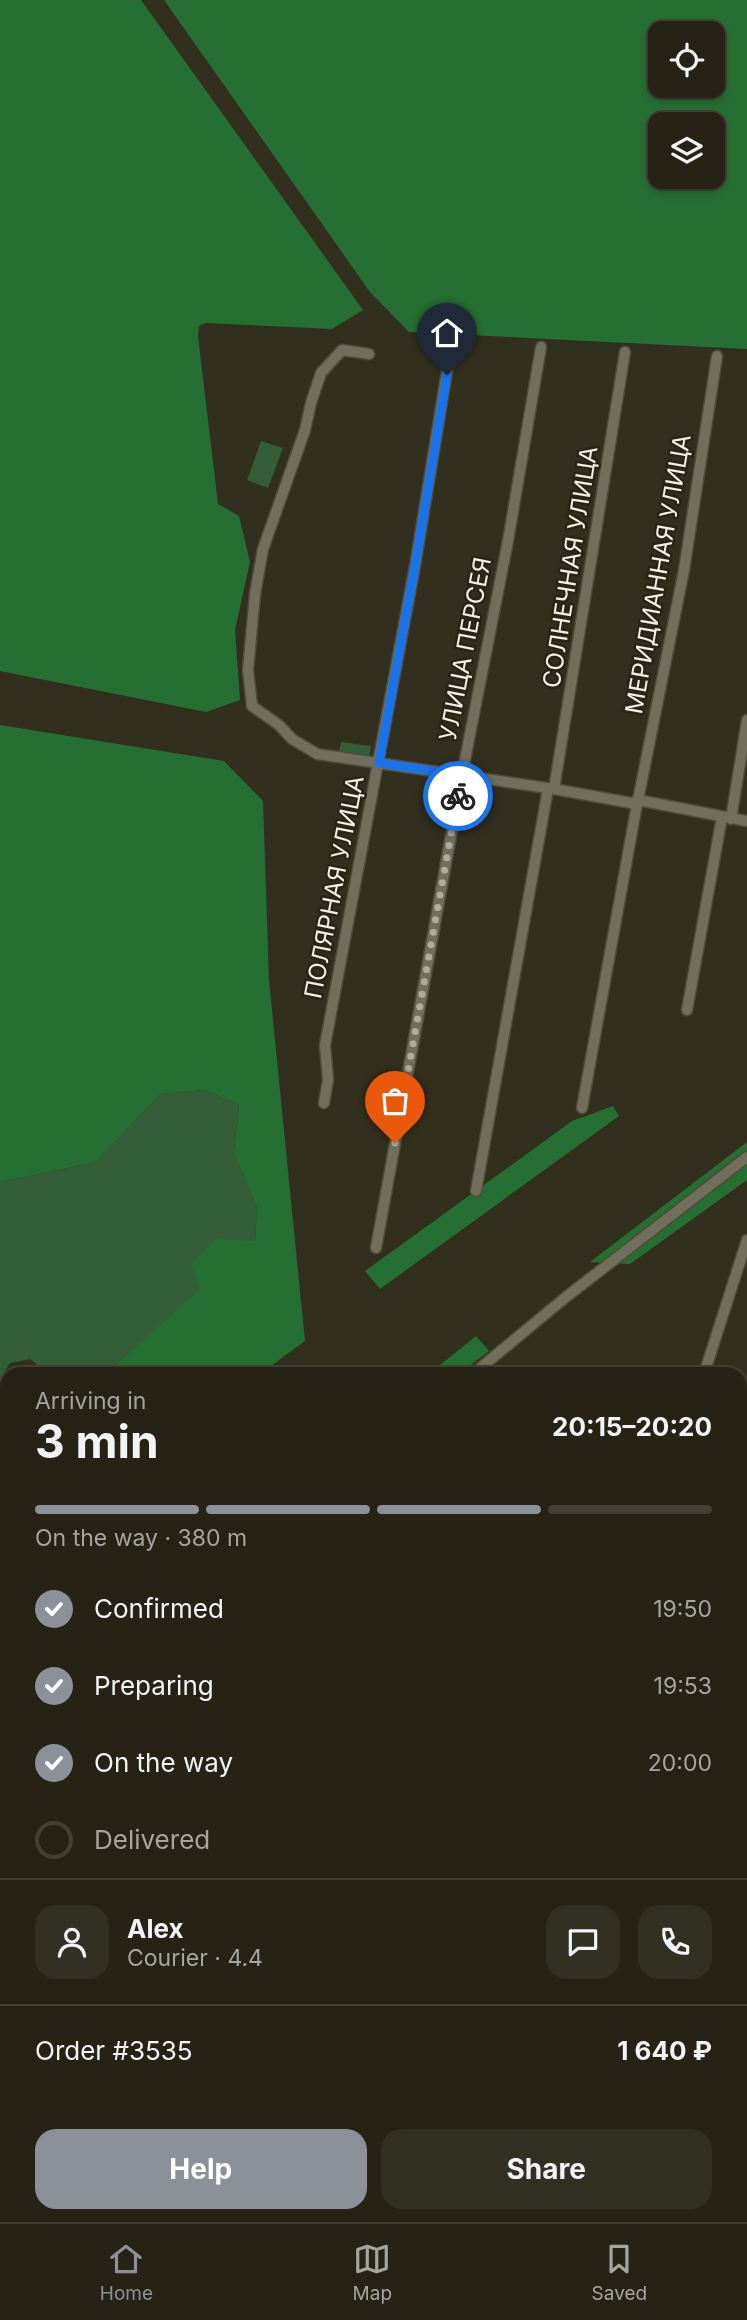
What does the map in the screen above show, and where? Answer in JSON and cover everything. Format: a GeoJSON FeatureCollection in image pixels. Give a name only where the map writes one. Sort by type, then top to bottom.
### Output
{"type":"FeatureCollection","features":[{"type":"Feature","properties":{"kind":"street","name":"ПОЛЯРНАЯ УЛИЦА"},"geometry":{"type":"LineString","coordinates":[[324,1103],[328,1080],[325,1045],[415,566],[451,347]]}},
{"type":"Feature","properties":{"kind":"street","name":"УЛИЦА ПЕРСЕЯ"},"geometry":{"type":"LineString","coordinates":[[376,1248],[462,775],[508,541],[541,347]]}},
{"type":"Feature","properties":{"kind":"street"},"geometry":{"type":"LineString","coordinates":[[369,354],[342,349],[321,373],[311,403],[305,430],[263,549],[247,670],[252,706],[279,725],[292,739],[317,754],[747,821]]}},
{"type":"Feature","properties":{"kind":"street","name":"СОЛНЕЧНАЯ УЛИЦА"},"geometry":{"type":"LineString","coordinates":[[476,1191],[551,789],[625,352]]}},
{"type":"Feature","properties":{"kind":"street","name":"МЕРИДИАННАЯ УЛИЦА"},"geometry":{"type":"LineString","coordinates":[[583,1108],[638,802],[684,570],[717,356]]}},
{"type":"Feature","properties":{"kind":"street"},"geometry":{"type":"LineString","coordinates":[[687,1010],[747,720]]}},
{"type":"Feature","properties":{"kind":"street"},"geometry":{"type":"LineString","coordinates":[[481,1367],[566,1297],[747,1157]]}},
{"type":"Feature","properties":{"kind":"street"},"geometry":{"type":"LineString","coordinates":[[706,1367],[747,1240]]}},
{"type":"Feature","properties":{"kind":"green space"},"geometry":{"type":"Polygon","coordinates":[[[0,0],[141,0],[363,310],[332,329],[206,323],[199,326],[218,504],[239,516],[250,562],[235,630],[240,700],[206,712],[0,671],[0,0]]]}},
{"type":"Feature","properties":{"kind":"green space"},"geometry":{"type":"Polygon","coordinates":[[[164,0],[747,0],[747,349],[409,332],[370,292],[164,0]]]}},
{"type":"Feature","properties":{"kind":"green space"},"geometry":{"type":"Polygon","coordinates":[[[261,441],[283,448],[268,488],[247,480],[261,441]]]}},
{"type":"Feature","properties":{"kind":"green space"},"geometry":{"type":"Polygon","coordinates":[[[0,725],[224,761],[263,801],[269,980],[305,1341],[270,1367],[114,1367],[200,1289],[191,1264],[215,1239],[255,1241],[257,1208],[234,1152],[239,1105],[204,1090],[161,1094],[96,1162],[0,1182],[0,725]]]}},
{"type":"Feature","properties":{"kind":"green space"},"geometry":{"type":"Polygon","coordinates":[[[341,742],[371,746],[369,757],[339,752],[341,742]]]}},
{"type":"Feature","properties":{"kind":"green space"},"geometry":{"type":"Polygon","coordinates":[[[204,1090],[239,1105],[234,1151],[257,1208],[255,1241],[114,1367],[40,1367],[30,1359],[0,1367],[0,1182],[96,1162],[161,1094],[204,1090]]]}},
{"type":"Feature","properties":{"kind":"green space"},"geometry":{"type":"Polygon","coordinates":[[[613,1106],[619,1116],[380,1289],[365,1271],[572,1121],[613,1106]]]}},
{"type":"Feature","properties":{"kind":"green space"},"geometry":{"type":"Polygon","coordinates":[[[747,1142],[747,1180],[630,1264],[590,1262],[747,1142]]]}},
{"type":"Feature","properties":{"kind":"green space"},"geometry":{"type":"Polygon","coordinates":[[[476,1336],[489,1351],[468,1367],[438,1367],[476,1336]]]}},
{"type":"Feature","properties":{"kind":"way so far"},"geometry":{"type":"LineString","coordinates":[[395,1143],[458,796]]}},
{"type":"Feature","properties":{"kind":"route"},"geometry":{"type":"LineString","coordinates":[[447,375],[379,763],[462,775],[458,796]]}}]}
